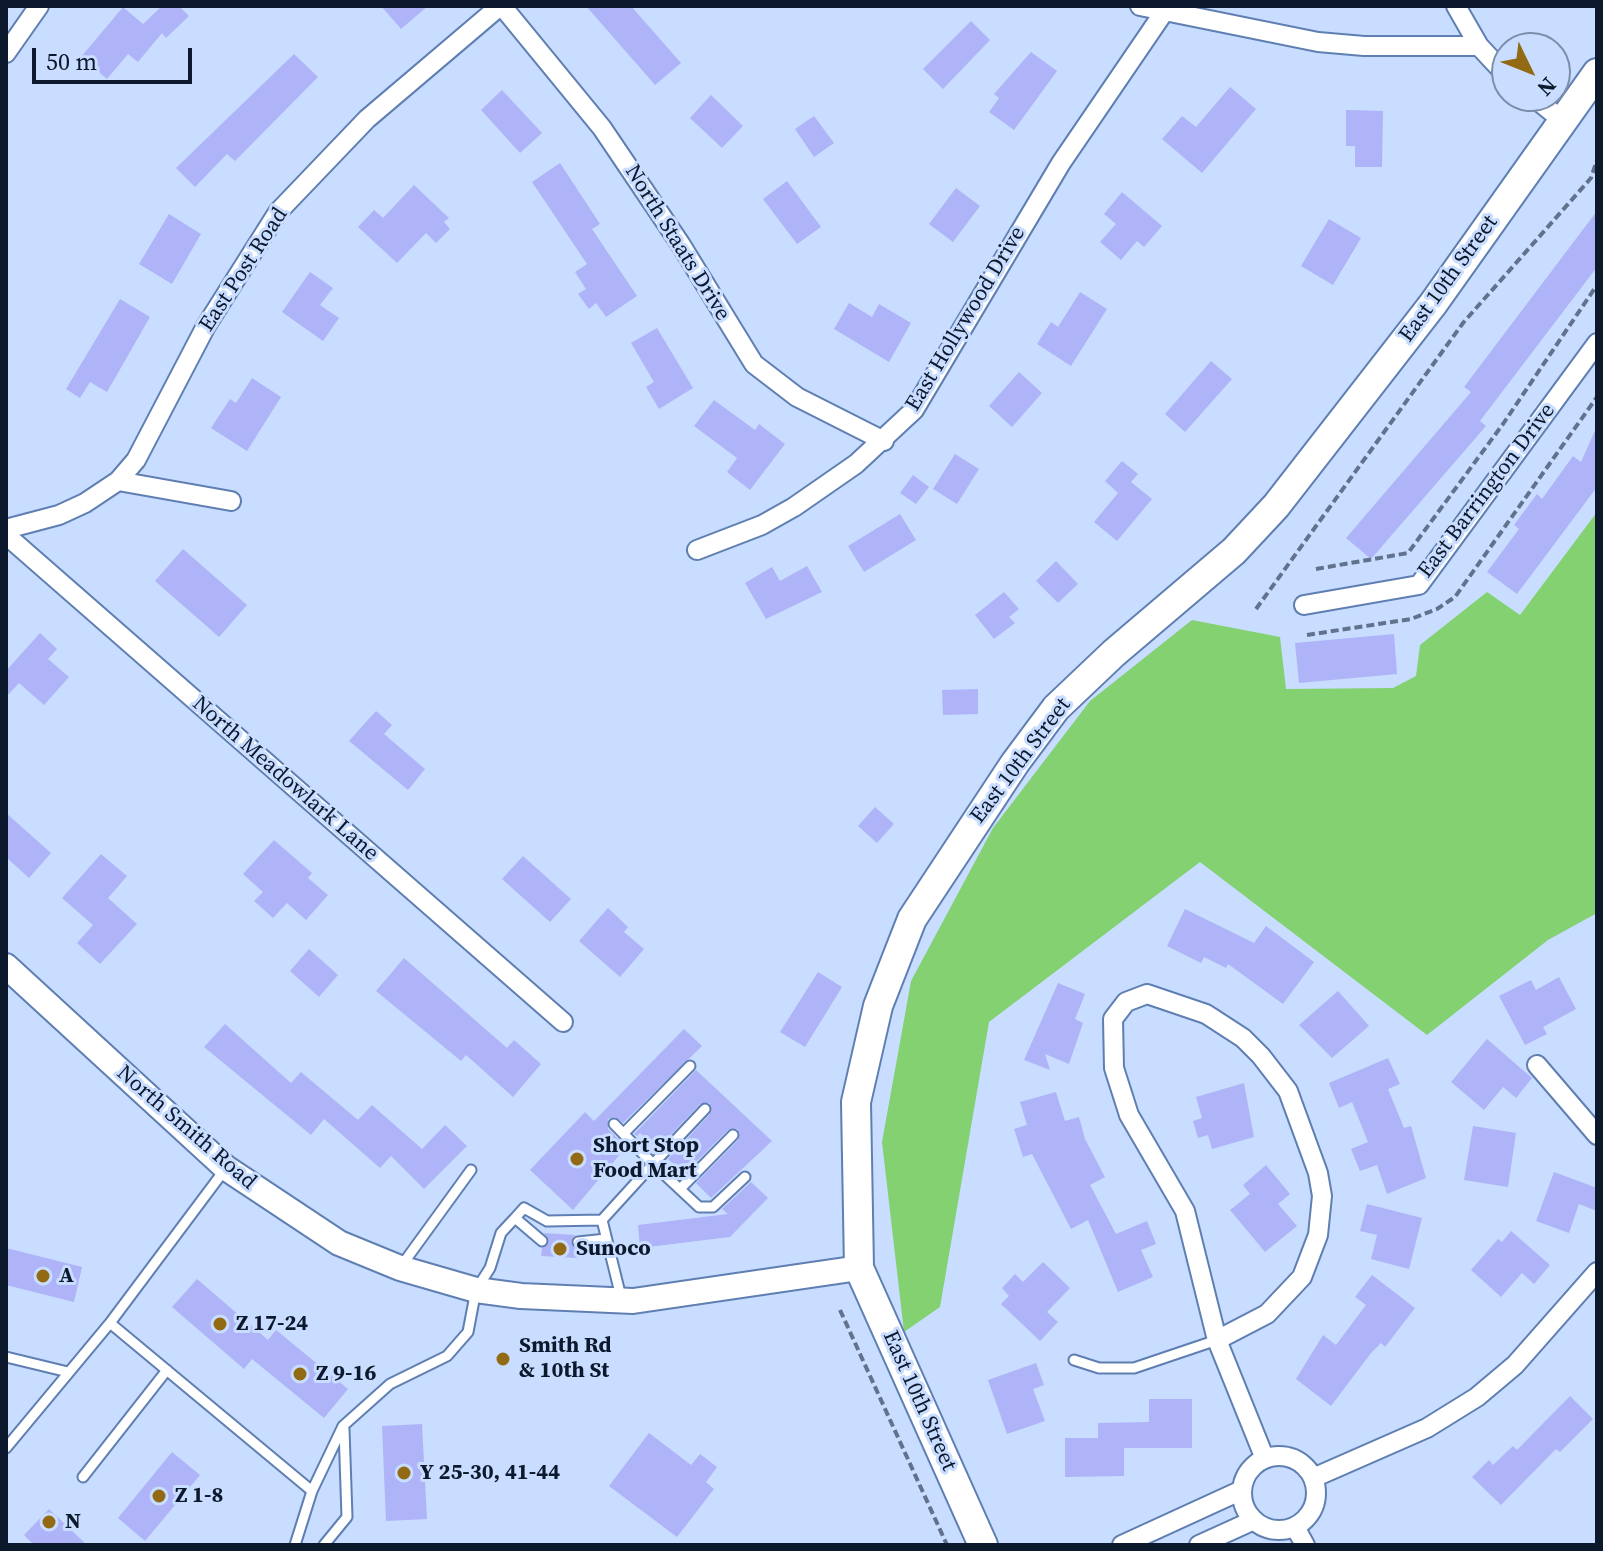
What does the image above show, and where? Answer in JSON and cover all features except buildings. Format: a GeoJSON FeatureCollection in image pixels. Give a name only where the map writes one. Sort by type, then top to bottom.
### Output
{"type":"FeatureCollection","features":[{"type":"Feature","properties":{"kind":"main road","name":"East 10th Street"},"geometry":{"type":"LineString","coordinates":[[983,1545],[859,1268],[856,1102],[878,1006],[912,919],[1007,774],[1056,708],[1114,653],[1234,551],[1276,506],[1433,304],[1597,73]]}},
{"type":"Feature","properties":{"kind":"main road","name":"North Smith Road"},"geometry":{"type":"LineString","coordinates":[[6,966],[226,1168],[339,1243],[400,1268],[476,1290],[521,1296],[622,1300],[796,1279],[859,1268]]}},
{"type":"Feature","properties":{"kind":"street"},"geometry":{"type":"LineString","coordinates":[[6,53],[39,6]]}},
{"type":"Feature","properties":{"kind":"street","name":"North Staats Drive"},"geometry":{"type":"LineString","coordinates":[[501,6],[563,78],[623,157],[754,364],[797,397],[884,441]]}},
{"type":"Feature","properties":{"kind":"street","name":"East Post Road"},"geometry":{"type":"LineString","coordinates":[[6,529],[59,515],[85,503],[118,481],[136,460],[206,326],[278,212],[367,119],[501,6]]}},
{"type":"Feature","properties":{"kind":"street"},"geometry":{"type":"LineString","coordinates":[[1140,6],[1350,46],[1479,46]]}},
{"type":"Feature","properties":{"kind":"street"},"geometry":{"type":"LineString","coordinates":[[1456,6],[1479,46],[1491,59]]}},
{"type":"Feature","properties":{"kind":"street","name":"East Hollywood Drive"},"geometry":{"type":"LineString","coordinates":[[697,550],[762,525],[794,507],[884,441],[914,410],[1061,163],[1164,12]]}},
{"type":"Feature","properties":{"kind":"street"},"geometry":{"type":"LineString","coordinates":[[1552,112],[1563,121]]}},
{"type":"Feature","properties":{"kind":"street","name":"East Barrington Drive"},"geometry":{"type":"LineString","coordinates":[[1304,605],[1419,585],[1597,343]]}},
{"type":"Feature","properties":{"kind":"street"},"geometry":{"type":"LineString","coordinates":[[118,481],[231,501]]}},
{"type":"Feature","properties":{"kind":"street","name":"North Meadowlark Lane"},"geometry":{"type":"LineString","coordinates":[[6,535],[563,1022]]}},
{"type":"Feature","properties":{"kind":"street"},"geometry":{"type":"LineString","coordinates":[[1217,1340],[1267,1314],[1302,1277],[1318,1235],[1322,1196],[1318,1173],[1300,1115],[1288,1091],[1252,1047],[1206,1014],[1161,997],[1136,996],[1113,1019],[1114,1068],[1129,1115],[1185,1211],[1217,1340],[1265,1459]]}},
{"type":"Feature","properties":{"kind":"street"},"geometry":{"type":"LineString","coordinates":[[1537,1065],[1597,1135]]}},
{"type":"Feature","properties":{"kind":"street"},"geometry":{"type":"LineString","coordinates":[[1313,1478],[1427,1428],[1461,1409],[1515,1365],[1597,1272]]}},
{"type":"Feature","properties":{"kind":"street"},"geometry":{"type":"LineString","coordinates":[[1294,1458],[1313,1478],[1316,1502],[1295,1527],[1273,1529],[1254,1520],[1247,1511],[1242,1490],[1251,1468],[1265,1459],[1294,1458]]}},
{"type":"Feature","properties":{"kind":"street"},"geometry":{"type":"LineString","coordinates":[[1122,1545],[1242,1490]]}},
{"type":"Feature","properties":{"kind":"street"},"geometry":{"type":"LineString","coordinates":[[1199,1545],[1254,1520]]}},
{"type":"Feature","properties":{"kind":"street"},"geometry":{"type":"LineString","coordinates":[[1295,1527],[1305,1545]]}},
{"type":"Feature","properties":{"kind":"lane"},"geometry":{"type":"LineString","coordinates":[[624,1133],[690,1066]]}},
{"type":"Feature","properties":{"kind":"lane"},"geometry":{"type":"LineString","coordinates":[[295,1545],[312,1491],[343,1426],[390,1384],[447,1356],[468,1332],[476,1290],[490,1268],[501,1233],[524,1208],[547,1221],[602,1220],[705,1109]]}},
{"type":"Feature","properties":{"kind":"lane"},"geometry":{"type":"LineString","coordinates":[[614,1124],[699,1207],[713,1207],[745,1177]]}},
{"type":"Feature","properties":{"kind":"lane"},"geometry":{"type":"LineString","coordinates":[[680,1189],[733,1135]]}},
{"type":"Feature","properties":{"kind":"lane"},"geometry":{"type":"LineString","coordinates":[[6,1448],[110,1323],[226,1168]]}},
{"type":"Feature","properties":{"kind":"lane"},"geometry":{"type":"LineString","coordinates":[[400,1268],[471,1170]]}},
{"type":"Feature","properties":{"kind":"lane"},"geometry":{"type":"LineString","coordinates":[[515,1218],[542,1241]]}},
{"type":"Feature","properties":{"kind":"lane"},"geometry":{"type":"LineString","coordinates":[[602,1220],[622,1300]]}},
{"type":"Feature","properties":{"kind":"lane"},"geometry":{"type":"LineString","coordinates":[[578,1242],[606,1239]]}},
{"type":"Feature","properties":{"kind":"lane"},"geometry":{"type":"LineString","coordinates":[[110,1323],[312,1491]]}},
{"type":"Feature","properties":{"kind":"lane"},"geometry":{"type":"LineString","coordinates":[[1074,1360],[1099,1368],[1134,1368],[1217,1340]]}},
{"type":"Feature","properties":{"kind":"lane"},"geometry":{"type":"LineString","coordinates":[[6,1357],[68,1372]]}},
{"type":"Feature","properties":{"kind":"lane"},"geometry":{"type":"LineString","coordinates":[[83,1477],[167,1370]]}},
{"type":"Feature","properties":{"kind":"lane"},"geometry":{"type":"LineString","coordinates":[[324,1545],[347,1517],[343,1426]]}},
{"type":"Feature","properties":{"kind":"path"},"geometry":{"type":"LineString","coordinates":[[1256,609],[1463,323],[1591,178],[1597,160]]}},
{"type":"Feature","properties":{"kind":"path"},"geometry":{"type":"LineString","coordinates":[[1316,569],[1408,553],[1503,424],[1508,412],[1597,285]]}},
{"type":"Feature","properties":{"kind":"path"},"geometry":{"type":"LineString","coordinates":[[840,1310],[947,1545]]}},
{"type":"Feature","properties":{"kind":"green space"},"geometry":{"type":"Polygon","coordinates":[[[1597,512],[1597,913],[1548,940],[1427,1035],[1200,862],[989,1022],[940,1307],[904,1332],[882,1142],[911,981],[993,828],[1090,701],[1192,620],[1280,637],[1286,689],[1393,688],[1416,676],[1420,645],[1487,592],[1520,615],[1597,512]]]}},
{"type":"Feature","properties":{"kind":"place","name":"Short Stop Food Mart"},"geometry":{"type":"Point","coordinates":[577,1159]}},
{"type":"Feature","properties":{"kind":"place","name":"Sunoco"},"geometry":{"type":"Point","coordinates":[560,1249]}},
{"type":"Feature","properties":{"kind":"place","name":"A"},"geometry":{"type":"Point","coordinates":[43,1276]}},
{"type":"Feature","properties":{"kind":"place","name":"Z 17-24"},"geometry":{"type":"Point","coordinates":[220,1324]}},
{"type":"Feature","properties":{"kind":"place","name":"Smith Rd & 10th St"},"geometry":{"type":"Point","coordinates":[503,1359]}},
{"type":"Feature","properties":{"kind":"place","name":"Z 9-16"},"geometry":{"type":"Point","coordinates":[300,1374]}},
{"type":"Feature","properties":{"kind":"place","name":"Y 25-30, 41-44"},"geometry":{"type":"Point","coordinates":[404,1473]}},
{"type":"Feature","properties":{"kind":"place","name":"Z 1-8"},"geometry":{"type":"Point","coordinates":[159,1496]}},
{"type":"Feature","properties":{"kind":"place","name":"N"},"geometry":{"type":"Point","coordinates":[49,1522]}}]}
